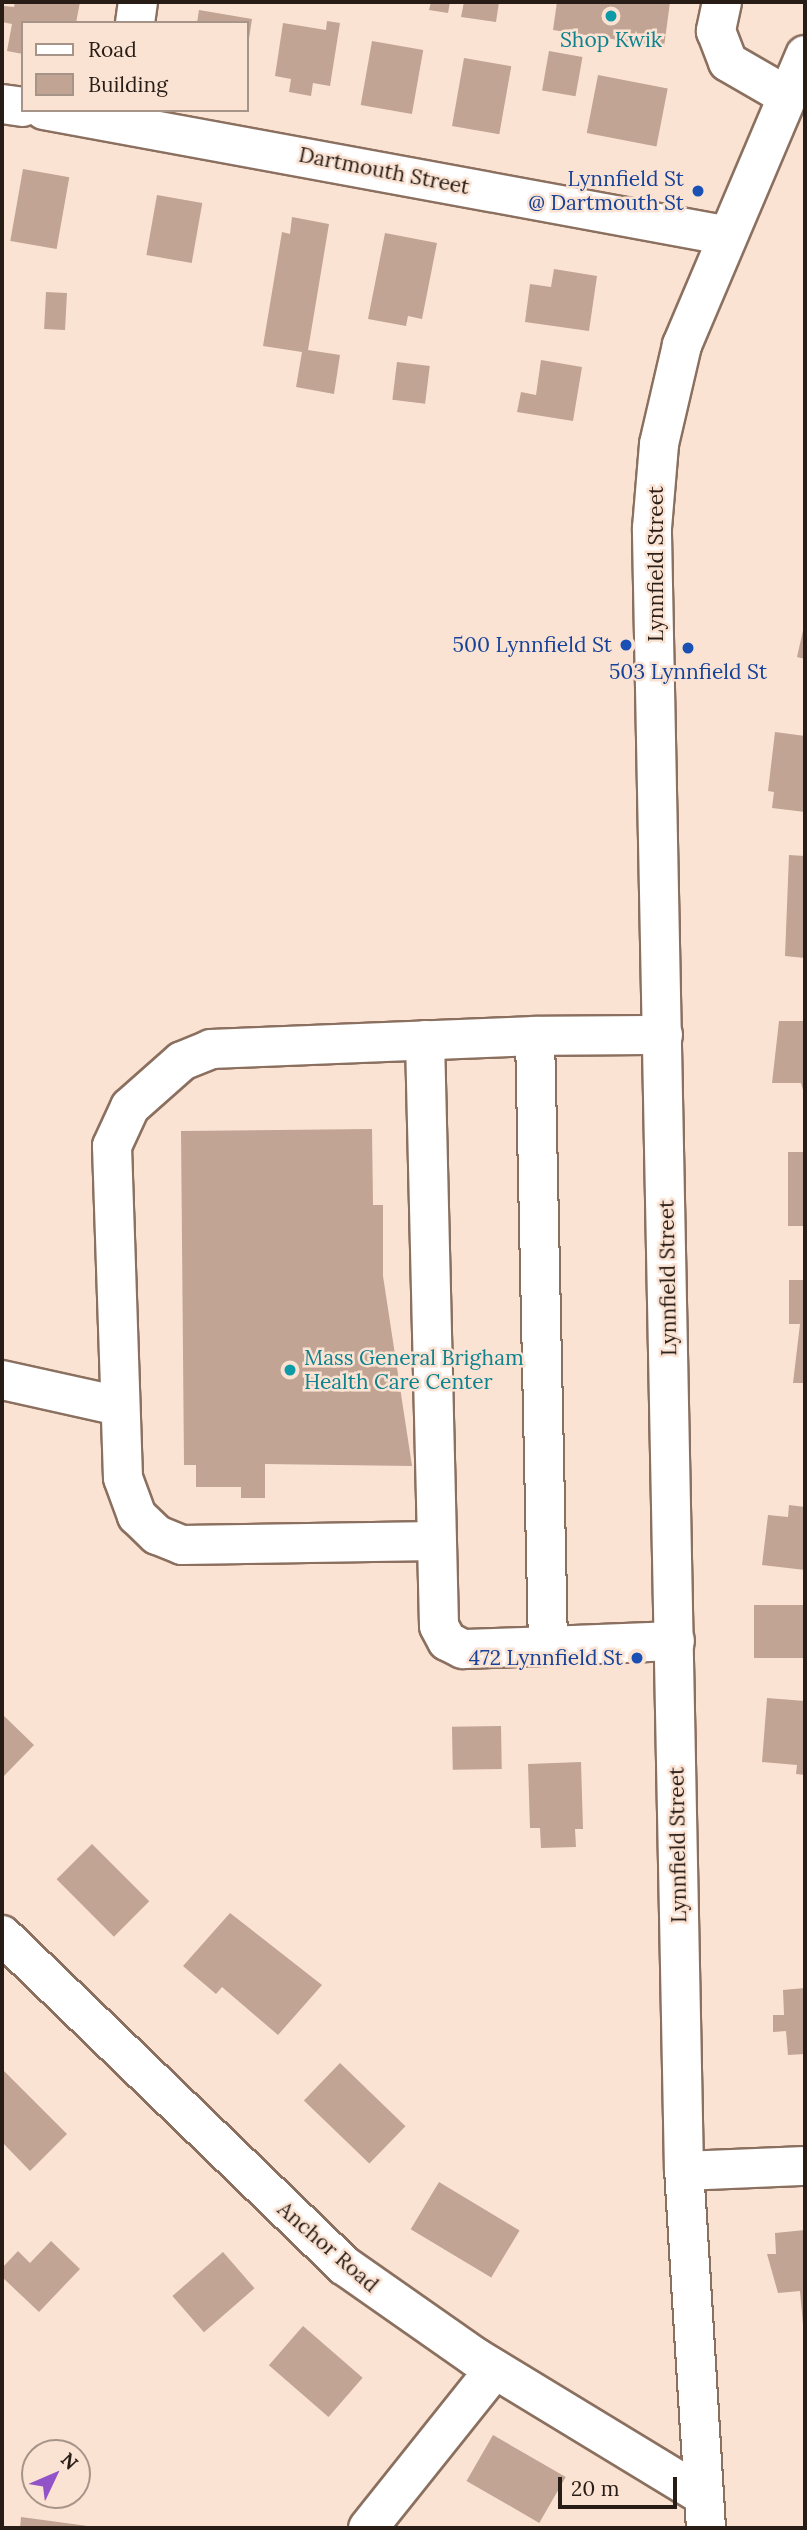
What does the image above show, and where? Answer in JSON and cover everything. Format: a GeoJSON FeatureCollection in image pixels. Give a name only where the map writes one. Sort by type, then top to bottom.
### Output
{"type":"FeatureCollection","features":[{"type":"Feature","properties":{"kind":"main road"},"geometry":{"type":"LineString","coordinates":[[135,21],[138,2]]}},
{"type":"Feature","properties":{"kind":"main road"},"geometry":{"type":"LineString","coordinates":[[722,2],[716,31],[728,62],[787,96]]}},
{"type":"Feature","properties":{"kind":"main road","name":"Lynnfield Street"},"geometry":{"type":"LineString","coordinates":[[705,2512],[684,2171],[652,528],[659,444],[682,345],[724,235],[805,55]]}},
{"type":"Feature","properties":{"kind":"main road"},"geometry":{"type":"LineString","coordinates":[[2,104],[21,107]]}},
{"type":"Feature","properties":{"kind":"main road","name":"Dartmouth Street"},"geometry":{"type":"LineString","coordinates":[[69,112],[119,116],[724,235]]}},
{"type":"Feature","properties":{"kind":"main road"},"geometry":{"type":"LineString","coordinates":[[436,1541],[169,1541],[129,1505],[119,1406],[112,1146],[130,1107],[183,1061],[211,1049],[535,1036],[663,1035]]}},
{"type":"Feature","properties":{"kind":"main road"},"geometry":{"type":"LineString","coordinates":[[535,1036],[548,1646]]}},
{"type":"Feature","properties":{"kind":"main road"},"geometry":{"type":"LineString","coordinates":[[425,1040],[438,1620],[447,1641],[468,1649],[675,1641]]}},
{"type":"Feature","properties":{"kind":"main road"},"geometry":{"type":"LineString","coordinates":[[2,1380],[119,1406]]}},
{"type":"Feature","properties":{"kind":"main road","name":"Anchor Road"},"geometry":{"type":"LineString","coordinates":[[2,1935],[318,2242],[495,2369],[705,2512]]}},
{"type":"Feature","properties":{"kind":"main road"},"geometry":{"type":"LineString","coordinates":[[684,2171],[805,2166]]}},
{"type":"Feature","properties":{"kind":"main road"},"geometry":{"type":"LineString","coordinates":[[368,2528],[495,2369]]}},
{"type":"Feature","properties":{"kind":"building"},"geometry":{"type":"Polygon","coordinates":[[[15,2],[80,2],[76,21],[21,21],[21,54],[7,51],[12,24],[2,22],[4,6],[14,7],[15,2]]]}},
{"type":"Feature","properties":{"kind":"building"},"geometry":{"type":"Polygon","coordinates":[[[431,2],[450,2],[448,13],[429,10],[431,2]]]}},
{"type":"Feature","properties":{"kind":"building"},"geometry":{"type":"Polygon","coordinates":[[[464,2],[499,2],[496,22],[461,17],[464,2]]]}},
{"type":"Feature","properties":{"kind":"building","name":"Shop Kwik"},"geometry":{"type":"Polygon","coordinates":[[[557,2],[670,2],[664,47],[553,30],[557,2]]]}},
{"type":"Feature","properties":{"kind":"building"},"geometry":{"type":"Polygon","coordinates":[[[199,10],[252,19],[248,45],[248,21],[197,21],[199,10]]]}},
{"type":"Feature","properties":{"kind":"building"},"geometry":{"type":"Polygon","coordinates":[[[327,21],[340,23],[330,86],[313,83],[311,96],[289,92],[291,79],[275,76],[283,23],[326,30],[327,21]]]}},
{"type":"Feature","properties":{"kind":"building"},"geometry":{"type":"Polygon","coordinates":[[[372,41],[423,50],[412,114],[361,105],[372,41]]]}},
{"type":"Feature","properties":{"kind":"building"},"geometry":{"type":"Polygon","coordinates":[[[549,51],[582,57],[576,96],[542,90],[549,51]]]}},
{"type":"Feature","properties":{"kind":"building"},"geometry":{"type":"Polygon","coordinates":[[[464,58],[511,66],[499,134],[452,126],[464,58]]]}},
{"type":"Feature","properties":{"kind":"building"},"geometry":{"type":"Polygon","coordinates":[[[598,75],[668,89],[656,146],[587,133],[598,75]]]}},
{"type":"Feature","properties":{"kind":"building"},"geometry":{"type":"Polygon","coordinates":[[[23,169],[69,177],[57,249],[10,241],[23,169]]]}},
{"type":"Feature","properties":{"kind":"building"},"geometry":{"type":"Polygon","coordinates":[[[157,195],[202,203],[192,263],[146,255],[157,195]]]}},
{"type":"Feature","properties":{"kind":"building"},"geometry":{"type":"Polygon","coordinates":[[[292,217],[329,224],[308,350],[340,355],[334,394],[296,387],[302,352],[263,346],[282,232],[290,234],[292,217]]]}},
{"type":"Feature","properties":{"kind":"building"},"geometry":{"type":"Polygon","coordinates":[[[385,233],[437,243],[422,319],[408,316],[406,326],[368,319],[385,233]]]}},
{"type":"Feature","properties":{"kind":"building"},"geometry":{"type":"Polygon","coordinates":[[[554,269],[597,276],[589,331],[525,322],[530,284],[551,287],[554,269]]]}},
{"type":"Feature","properties":{"kind":"building"},"geometry":{"type":"Polygon","coordinates":[[[46,292],[67,293],[65,330],[44,329],[46,292]]]}},
{"type":"Feature","properties":{"kind":"building"},"geometry":{"type":"Polygon","coordinates":[[[541,360],[582,367],[573,421],[517,412],[521,392],[536,395],[541,360]]]}},
{"type":"Feature","properties":{"kind":"building"},"geometry":{"type":"Polygon","coordinates":[[[397,362],[430,366],[425,404],[392,400],[397,362]]]}},
{"type":"Feature","properties":{"kind":"building"},"geometry":{"type":"Polygon","coordinates":[[[805,627],[805,659],[797,657],[805,627]]]}},
{"type":"Feature","properties":{"kind":"building"},"geometry":{"type":"Polygon","coordinates":[[[775,732],[805,736],[805,812],[772,808],[774,792],[768,791],[775,732]]]}},
{"type":"Feature","properties":{"kind":"building"},"geometry":{"type":"Polygon","coordinates":[[[789,855],[805,856],[805,958],[785,956],[789,855]]]}},
{"type":"Feature","properties":{"kind":"building"},"geometry":{"type":"Polygon","coordinates":[[[779,1021],[805,1021],[805,1097],[801,1083],[772,1083],[779,1021]]]}},
{"type":"Feature","properties":{"kind":"building","name":"Mass General Brigham Health Care Center"},"geometry":{"type":"Polygon","coordinates":[[[372,1129],[373,1205],[383,1205],[383,1276],[412,1466],[265,1464],[265,1498],[241,1498],[241,1487],[196,1487],[196,1465],[184,1465],[181,1131],[372,1129]]]}},
{"type":"Feature","properties":{"kind":"building"},"geometry":{"type":"Polygon","coordinates":[[[788,1152],[805,1152],[805,1226],[788,1226],[788,1152]]]}},
{"type":"Feature","properties":{"kind":"building"},"geometry":{"type":"Polygon","coordinates":[[[789,1280],[805,1280],[805,1383],[793,1383],[800,1324],[789,1324],[789,1280]]]}},
{"type":"Feature","properties":{"kind":"building"},"geometry":{"type":"Polygon","coordinates":[[[789,1505],[805,1507],[805,1570],[762,1565],[768,1515],[788,1517],[789,1505]]]}},
{"type":"Feature","properties":{"kind":"building"},"geometry":{"type":"Polygon","coordinates":[[[754,1605],[805,1605],[805,1658],[754,1658],[754,1605]]]}},
{"type":"Feature","properties":{"kind":"building"},"geometry":{"type":"Polygon","coordinates":[[[767,1698],[805,1701],[805,1775],[796,1774],[797,1765],[762,1762],[767,1698]]]}},
{"type":"Feature","properties":{"kind":"building"},"geometry":{"type":"Polygon","coordinates":[[[2,1714],[34,1745],[2,1778],[2,1714]]]}},
{"type":"Feature","properties":{"kind":"building"},"geometry":{"type":"Polygon","coordinates":[[[501,1726],[502,1769],[453,1770],[452,1727],[501,1726]]]}},
{"type":"Feature","properties":{"kind":"building"},"geometry":{"type":"Polygon","coordinates":[[[581,1762],[583,1829],[575,1829],[576,1847],[541,1848],[540,1828],[530,1828],[528,1764],[581,1762]]]}},
{"type":"Feature","properties":{"kind":"building"},"geometry":{"type":"Polygon","coordinates":[[[92,1844],[149,1901],[114,1937],[57,1879],[92,1844]]]}},
{"type":"Feature","properties":{"kind":"building"},"geometry":{"type":"Polygon","coordinates":[[[230,1913],[322,1985],[278,2035],[222,1987],[216,1994],[183,1966],[230,1913]]]}},
{"type":"Feature","properties":{"kind":"building"},"geometry":{"type":"Polygon","coordinates":[[[805,1988],[805,2054],[788,2055],[786,2031],[773,2032],[773,2015],[784,2015],[783,1990],[805,1988]]]}},
{"type":"Feature","properties":{"kind":"building"},"geometry":{"type":"Polygon","coordinates":[[[340,2063],[405,2126],[369,2164],[304,2100],[340,2063]]]}},
{"type":"Feature","properties":{"kind":"building"},"geometry":{"type":"Polygon","coordinates":[[[2,2069],[67,2134],[30,2171],[2,2142],[2,2069]]]}},
{"type":"Feature","properties":{"kind":"building"},"geometry":{"type":"Polygon","coordinates":[[[439,2182],[520,2230],[491,2278],[411,2229],[439,2182]]]}},
{"type":"Feature","properties":{"kind":"building"},"geometry":{"type":"Polygon","coordinates":[[[805,2230],[803,2325],[800,2291],[778,2293],[767,2254],[776,2254],[775,2233],[805,2230]]]}},
{"type":"Feature","properties":{"kind":"building"},"geometry":{"type":"Polygon","coordinates":[[[51,2241],[80,2269],[39,2312],[2,2277],[2,2268],[18,2251],[30,2263],[51,2241]]]}},
{"type":"Feature","properties":{"kind":"building"},"geometry":{"type":"Polygon","coordinates":[[[223,2252],[254,2288],[204,2332],[172,2296],[223,2252]]]}},
{"type":"Feature","properties":{"kind":"building"},"geometry":{"type":"Polygon","coordinates":[[[303,2326],[363,2378],[329,2417],[269,2365],[303,2326]]]}},
{"type":"Feature","properties":{"kind":"building"},"geometry":{"type":"Polygon","coordinates":[[[493,2435],[566,2477],[539,2523],[466,2481],[493,2435]]]}},
{"type":"Feature","properties":{"kind":"building"},"geometry":{"type":"Polygon","coordinates":[[[21,2517],[95,2527],[95,2528],[20,2528],[21,2517]]]}},
{"type":"Feature","properties":{"kind":"place","name":"Shop Kwik"},"geometry":{"type":"Point","coordinates":[611,16]}},
{"type":"Feature","properties":{"kind":"place","name":"Lynnfield St @ Dartmouth St"},"geometry":{"type":"Point","coordinates":[698,191]}},
{"type":"Feature","properties":{"kind":"place","name":"500 Lynnfield St"},"geometry":{"type":"Point","coordinates":[626,645]}},
{"type":"Feature","properties":{"kind":"place","name":"503 Lynnfield St"},"geometry":{"type":"Point","coordinates":[688,648]}},
{"type":"Feature","properties":{"kind":"place","name":"Mass General Brigham Health Care Center"},"geometry":{"type":"Point","coordinates":[290,1370]}},
{"type":"Feature","properties":{"kind":"place","name":"472 Lynnfield St"},"geometry":{"type":"Point","coordinates":[637,1658]}}]}
